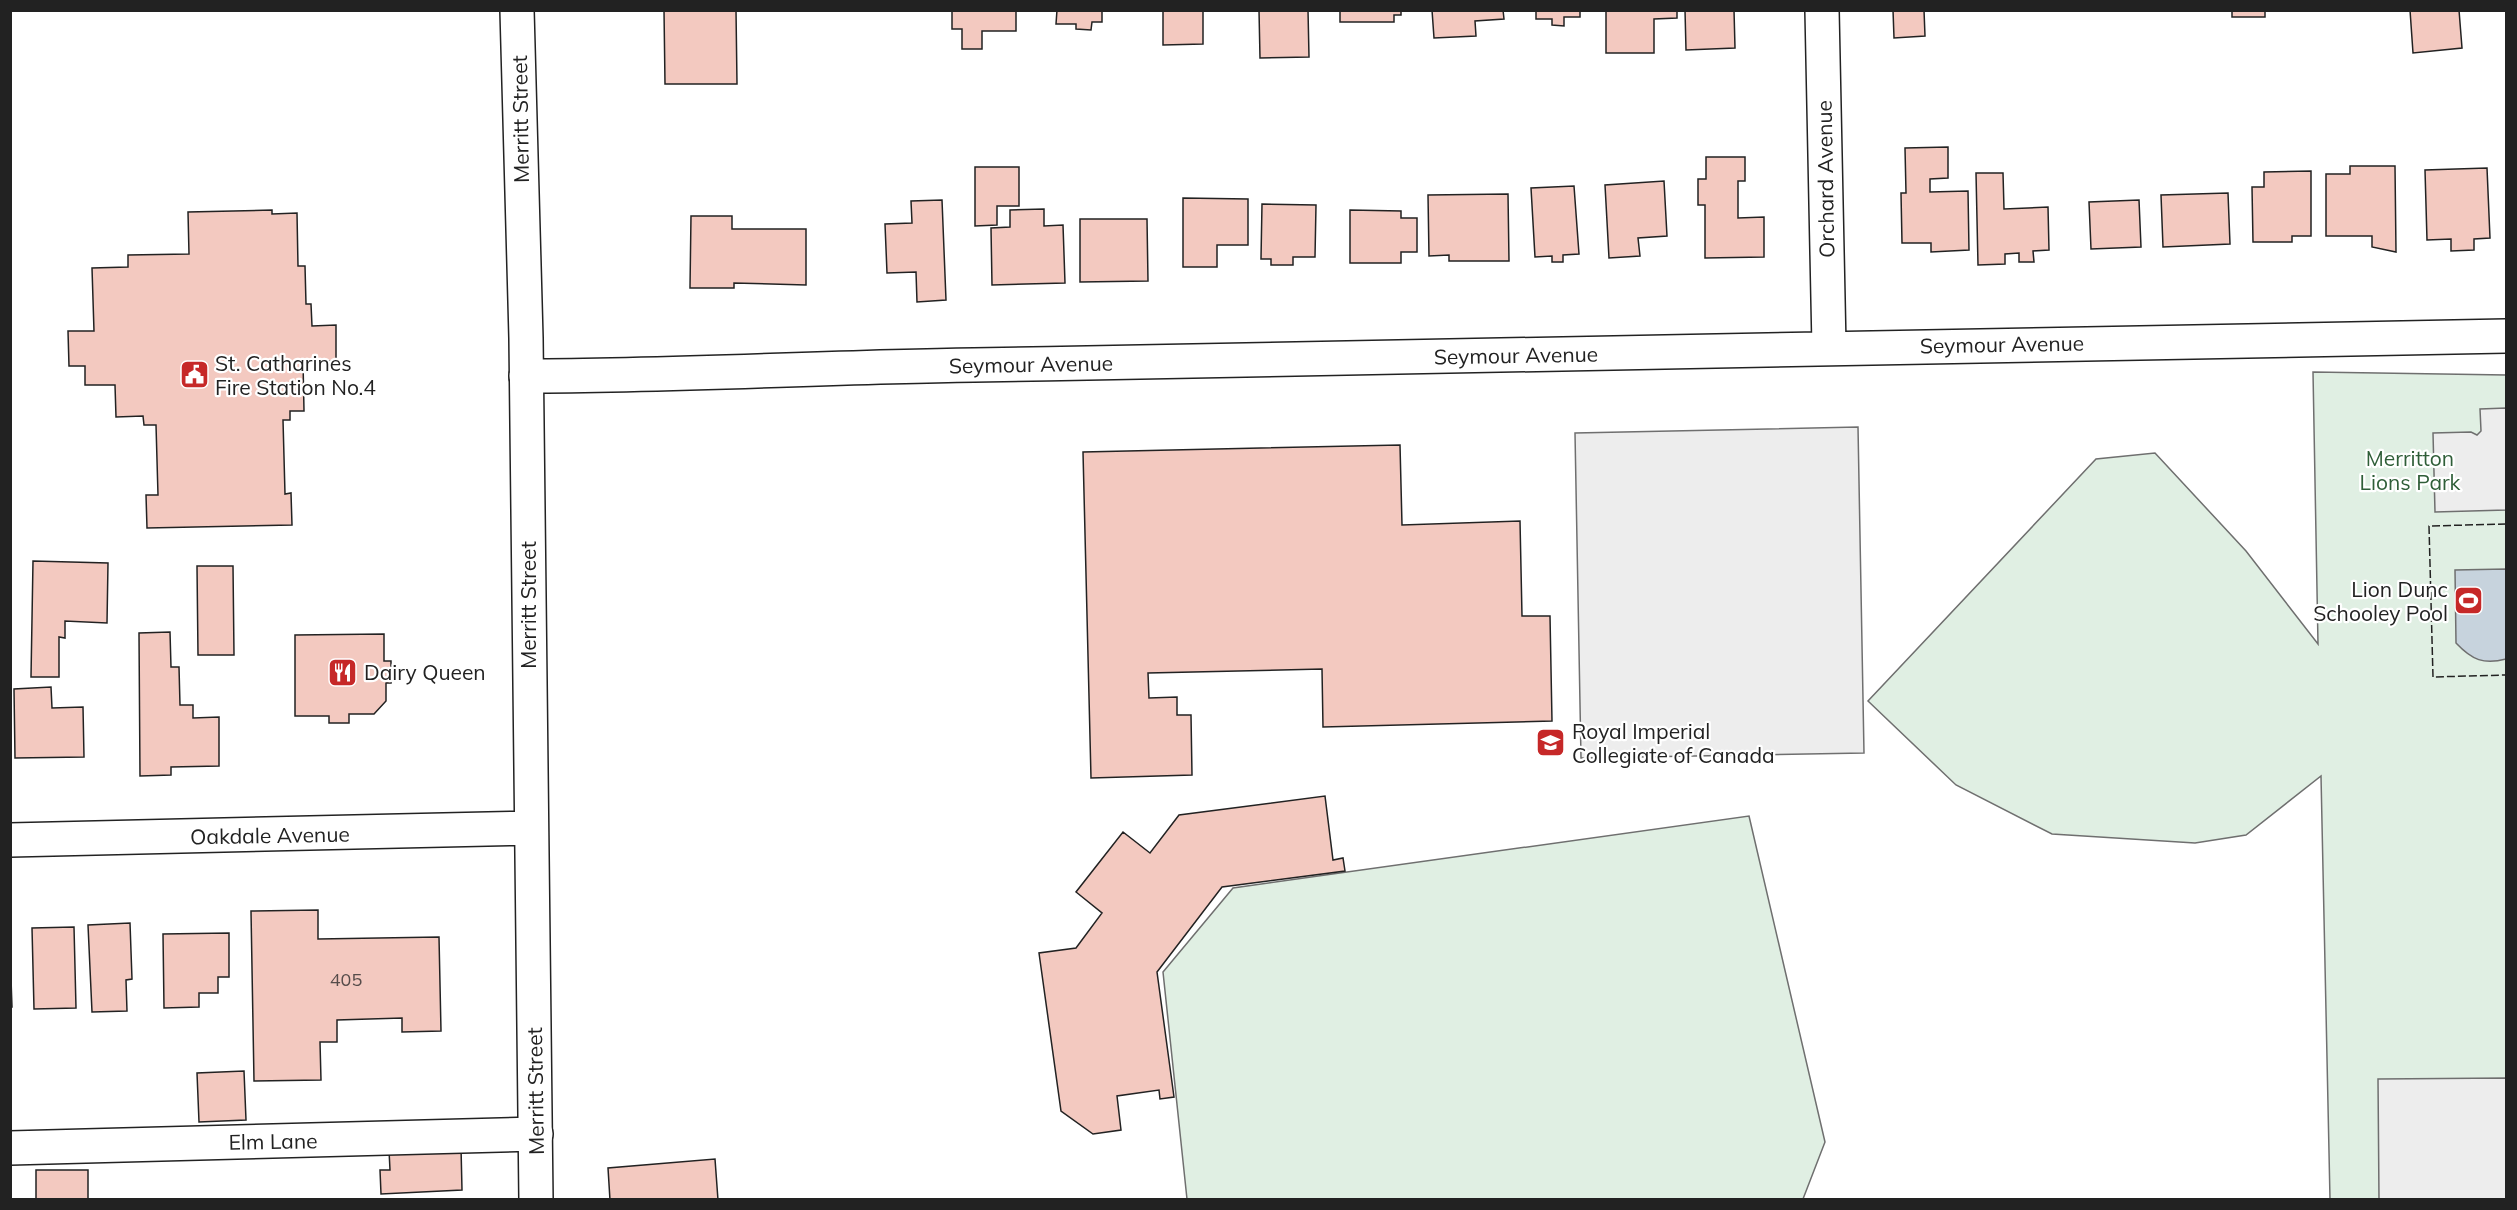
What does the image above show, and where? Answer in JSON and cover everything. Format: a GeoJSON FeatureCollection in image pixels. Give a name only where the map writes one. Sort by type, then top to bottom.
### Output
{"type":"FeatureCollection","features":[{"type":"Feature","properties":{"kind":"street","name":"Merritt Street"},"geometry":{"type":"LineString","coordinates":[[517,10],[526,376],[536,1200]]}},
{"type":"Feature","properties":{"kind":"street","name":"Orchard Avenue"},"geometry":{"type":"LineString","coordinates":[[1821,10],[1829,347]]}},
{"type":"Feature","properties":{"kind":"street","name":"Seymour Avenue"},"geometry":{"type":"LineString","coordinates":[[526,376],[959,365],[1565,355],[1829,347],[2506,336]]}},
{"type":"Feature","properties":{"kind":"street","name":"Oakdale Avenue"},"geometry":{"type":"LineString","coordinates":[[10,840],[530,828]]}},
{"type":"Feature","properties":{"kind":"street","name":"Elm Lane"},"geometry":{"type":"LineString","coordinates":[[10,1148],[536,1134]]}},
{"type":"Feature","properties":{"kind":"green space","name":"Merritton Lions Park"},"geometry":{"type":"Polygon","coordinates":[[[2313,372],[2506,375],[2506,1199],[2330,1199],[2321,776],[2246,835],[2195,843],[2052,834],[1956,785],[1868,701],[2096,459],[2155,453],[2246,551],[2318,644],[2313,372]]]}},
{"type":"Feature","properties":{"kind":"green space"},"geometry":{"type":"Polygon","coordinates":[[[1749,816],[1825,1142],[1803,1199],[1187,1199],[1163,972],[1233,888],[1749,816]]]}},
{"type":"Feature","properties":{"kind":"shaded area"},"geometry":{"type":"Polygon","coordinates":[[[2506,408],[2506,510],[2435,512],[2433,433],[2471,432],[2477,435],[2481,431],[2480,409],[2506,408]]]}},
{"type":"Feature","properties":{"kind":"shaded area"},"geometry":{"type":"Polygon","coordinates":[[[1858,427],[1864,753],[1581,758],[1575,433],[1858,427]]]}},
{"type":"Feature","properties":{"kind":"shaded area"},"geometry":{"type":"Polygon","coordinates":[[[2506,569],[2506,659],[2479,660],[2467,654],[2456,643],[2455,570],[2506,569]]]}},
{"type":"Feature","properties":{"kind":"shaded area"},"geometry":{"type":"Polygon","coordinates":[[[2506,1078],[2506,1199],[2379,1199],[2378,1079],[2506,1078]]]}},
{"type":"Feature","properties":{"kind":"building"},"geometry":{"type":"Polygon","coordinates":[[[664,10],[736,10],[737,84],[665,84],[664,10]]]}},
{"type":"Feature","properties":{"kind":"building"},"geometry":{"type":"Polygon","coordinates":[[[952,10],[1016,10],[1016,31],[982,31],[982,49],[962,49],[962,29],[952,29],[952,10]]]}},
{"type":"Feature","properties":{"kind":"building"},"geometry":{"type":"Polygon","coordinates":[[[1057,10],[1102,10],[1102,22],[1092,22],[1091,30],[1076,29],[1076,24],[1056,24],[1057,10]]]}},
{"type":"Feature","properties":{"kind":"building"},"geometry":{"type":"Polygon","coordinates":[[[1163,10],[1203,10],[1203,44],[1163,45],[1163,10]]]}},
{"type":"Feature","properties":{"kind":"building"},"geometry":{"type":"Polygon","coordinates":[[[1259,10],[1308,10],[1309,57],[1260,58],[1259,10]]]}},
{"type":"Feature","properties":{"kind":"building"},"geometry":{"type":"Polygon","coordinates":[[[1340,10],[1401,10],[1401,15],[1394,15],[1394,22],[1340,22],[1340,10]]]}},
{"type":"Feature","properties":{"kind":"building"},"geometry":{"type":"Polygon","coordinates":[[[1432,10],[1503,10],[1504,19],[1475,21],[1476,36],[1434,38],[1432,10]]]}},
{"type":"Feature","properties":{"kind":"building"},"geometry":{"type":"Polygon","coordinates":[[[1536,10],[1580,10],[1580,17],[1564,17],[1564,26],[1552,25],[1552,19],[1536,19],[1536,10]]]}},
{"type":"Feature","properties":{"kind":"building"},"geometry":{"type":"Polygon","coordinates":[[[1606,10],[1677,10],[1677,18],[1654,19],[1654,53],[1606,53],[1606,10]]]}},
{"type":"Feature","properties":{"kind":"building"},"geometry":{"type":"Polygon","coordinates":[[[1685,10],[1734,10],[1735,48],[1686,50],[1685,10]]]}},
{"type":"Feature","properties":{"kind":"building"},"geometry":{"type":"Polygon","coordinates":[[[1893,10],[1924,10],[1925,36],[1894,38],[1893,10]]]}},
{"type":"Feature","properties":{"kind":"building"},"geometry":{"type":"Polygon","coordinates":[[[2232,10],[2265,10],[2265,17],[2232,17],[2232,10]]]}},
{"type":"Feature","properties":{"kind":"building"},"geometry":{"type":"Polygon","coordinates":[[[2410,10],[2459,10],[2462,48],[2413,53],[2410,10]]]}},
{"type":"Feature","properties":{"kind":"building"},"geometry":{"type":"Polygon","coordinates":[[[1948,147],[1948,178],[1930,179],[1930,192],[1968,191],[1969,250],[1931,252],[1931,243],[1902,243],[1901,193],[1906,193],[1905,148],[1948,147]]]}},
{"type":"Feature","properties":{"kind":"building"},"geometry":{"type":"Polygon","coordinates":[[[1706,157],[1745,157],[1745,181],[1738,181],[1738,218],[1764,217],[1764,257],[1705,258],[1705,205],[1698,205],[1698,179],[1706,179],[1706,157]]]}},
{"type":"Feature","properties":{"kind":"building"},"geometry":{"type":"Polygon","coordinates":[[[2350,166],[2395,166],[2396,252],[2372,247],[2372,236],[2326,236],[2326,174],[2350,174],[2350,166]]]}},
{"type":"Feature","properties":{"kind":"building"},"geometry":{"type":"Polygon","coordinates":[[[975,167],[1019,167],[1019,206],[997,206],[997,225],[975,226],[975,167]]]}},
{"type":"Feature","properties":{"kind":"building"},"geometry":{"type":"Polygon","coordinates":[[[2487,168],[2490,238],[2474,239],[2474,250],[2451,251],[2451,239],[2427,240],[2425,170],[2487,168]]]}},
{"type":"Feature","properties":{"kind":"building"},"geometry":{"type":"Polygon","coordinates":[[[2311,171],[2311,236],[2292,236],[2292,242],[2253,242],[2252,187],[2264,187],[2264,172],[2311,171]]]}},
{"type":"Feature","properties":{"kind":"building"},"geometry":{"type":"Polygon","coordinates":[[[1976,173],[2003,173],[2004,209],[2048,207],[2049,250],[2033,251],[2034,262],[2019,262],[2019,253],[2005,254],[2005,264],[1978,265],[1976,173]]]}},
{"type":"Feature","properties":{"kind":"building"},"geometry":{"type":"Polygon","coordinates":[[[1664,181],[1667,236],[1638,238],[1640,256],[1609,258],[1605,185],[1664,181]]]}},
{"type":"Feature","properties":{"kind":"building"},"geometry":{"type":"Polygon","coordinates":[[[1574,186],[1579,254],[1563,255],[1563,262],[1552,262],[1552,256],[1535,257],[1531,188],[1574,186]]]}},
{"type":"Feature","properties":{"kind":"building"},"geometry":{"type":"Polygon","coordinates":[[[2228,193],[2230,244],[2163,247],[2161,195],[2228,193]]]}},
{"type":"Feature","properties":{"kind":"building"},"geometry":{"type":"Polygon","coordinates":[[[1508,194],[1509,261],[1449,261],[1449,255],[1429,256],[1428,195],[1508,194]]]}},
{"type":"Feature","properties":{"kind":"building"},"geometry":{"type":"Polygon","coordinates":[[[1183,198],[1248,199],[1248,245],[1217,245],[1217,267],[1183,267],[1183,198]]]}},
{"type":"Feature","properties":{"kind":"building"},"geometry":{"type":"Polygon","coordinates":[[[942,200],[946,300],[917,302],[916,272],[887,273],[885,224],[912,223],[911,201],[942,200]]]}},
{"type":"Feature","properties":{"kind":"building"},"geometry":{"type":"Polygon","coordinates":[[[2139,200],[2141,247],[2091,249],[2089,202],[2139,200]]]}},
{"type":"Feature","properties":{"kind":"building"},"geometry":{"type":"Polygon","coordinates":[[[1262,204],[1316,205],[1315,257],[1293,257],[1293,265],[1271,265],[1271,259],[1261,259],[1262,204]]]}},
{"type":"Feature","properties":{"kind":"building"},"geometry":{"type":"Polygon","coordinates":[[[1044,209],[1044,226],[1063,225],[1065,283],[992,285],[991,228],[1010,227],[1010,210],[1044,209]]]}},
{"type":"Feature","properties":{"kind":"building","name":"St. Catharines Fire Station No.4"},"geometry":{"type":"Polygon","coordinates":[[[272,210],[272,214],[297,213],[298,266],[305,266],[306,304],[311,304],[312,326],[336,325],[336,361],[303,361],[304,411],[290,411],[290,420],[283,420],[285,494],[291,493],[292,525],[147,528],[146,495],[158,495],[156,425],[144,425],[143,416],[116,417],[115,385],[85,385],[85,366],[69,366],[68,331],[94,331],[92,268],[128,267],[128,255],[189,254],[188,212],[272,210]]]}},
{"type":"Feature","properties":{"kind":"building"},"geometry":{"type":"Polygon","coordinates":[[[1350,210],[1401,211],[1401,218],[1417,218],[1417,252],[1401,252],[1401,263],[1350,263],[1350,210]]]}},
{"type":"Feature","properties":{"kind":"building"},"geometry":{"type":"Polygon","coordinates":[[[691,216],[732,216],[732,229],[806,229],[806,285],[734,283],[734,288],[690,288],[691,216]]]}},
{"type":"Feature","properties":{"kind":"building"},"geometry":{"type":"Polygon","coordinates":[[[1080,219],[1147,219],[1148,281],[1080,282],[1080,219]]]}},
{"type":"Feature","properties":{"kind":"building"},"geometry":{"type":"Polygon","coordinates":[[[1400,445],[1402,525],[1520,521],[1522,616],[1550,616],[1552,721],[1323,727],[1322,669],[1148,673],[1149,698],[1177,697],[1177,715],[1191,715],[1192,775],[1091,778],[1083,452],[1400,445]]]}},
{"type":"Feature","properties":{"kind":"building"},"geometry":{"type":"Polygon","coordinates":[[[33,561],[108,563],[107,623],[65,621],[65,638],[59,637],[59,677],[31,677],[33,561]]]}},
{"type":"Feature","properties":{"kind":"building"},"geometry":{"type":"Polygon","coordinates":[[[197,566],[233,566],[234,655],[198,655],[197,566]]]}},
{"type":"Feature","properties":{"kind":"building"},"geometry":{"type":"Polygon","coordinates":[[[170,632],[171,667],[179,667],[180,705],[193,705],[193,718],[219,717],[219,766],[171,767],[171,775],[140,776],[139,633],[170,632]]]}},
{"type":"Feature","properties":{"kind":"building","name":"Dairy Queen"},"geometry":{"type":"Polygon","coordinates":[[[384,634],[384,661],[391,661],[391,683],[386,683],[386,701],[374,714],[349,714],[349,723],[329,723],[329,716],[295,716],[295,635],[384,634]]]}},
{"type":"Feature","properties":{"kind":"building"},"geometry":{"type":"Polygon","coordinates":[[[51,687],[52,708],[83,707],[84,757],[15,758],[14,689],[51,687]]]}},
{"type":"Feature","properties":{"kind":"building"},"geometry":{"type":"Polygon","coordinates":[[[1325,796],[1333,860],[1343,858],[1345,871],[1222,887],[1157,972],[1174,1097],[1160,1099],[1159,1090],[1117,1096],[1121,1130],[1093,1134],[1061,1111],[1039,953],[1076,948],[1102,913],[1076,892],[1123,832],[1150,853],[1179,815],[1325,796]]]}},
{"type":"Feature","properties":{"kind":"building"},"geometry":{"type":"Polygon","coordinates":[[[318,910],[318,939],[439,937],[441,1031],[402,1032],[402,1018],[337,1020],[337,1042],[320,1042],[321,1080],[254,1081],[251,911],[318,910]]]}},
{"type":"Feature","properties":{"kind":"building"},"geometry":{"type":"Polygon","coordinates":[[[130,923],[132,979],[126,980],[127,1011],[92,1012],[88,925],[130,923]]]}},
{"type":"Feature","properties":{"kind":"building"},"geometry":{"type":"Polygon","coordinates":[[[74,927],[76,1008],[34,1009],[32,928],[74,927]]]}},
{"type":"Feature","properties":{"kind":"building"},"geometry":{"type":"Polygon","coordinates":[[[229,933],[229,977],[218,977],[218,993],[199,993],[199,1007],[164,1008],[163,934],[229,933]]]}},
{"type":"Feature","properties":{"kind":"building"},"geometry":{"type":"Polygon","coordinates":[[[10,950],[12,1007],[10,1007],[10,950]]]}},
{"type":"Feature","properties":{"kind":"building"},"geometry":{"type":"Polygon","coordinates":[[[244,1071],[246,1120],[199,1122],[197,1073],[244,1071]]]}},
{"type":"Feature","properties":{"kind":"building"},"geometry":{"type":"Polygon","coordinates":[[[461,1147],[462,1190],[381,1194],[380,1170],[390,1170],[389,1150],[461,1147]]]}},
{"type":"Feature","properties":{"kind":"building"},"geometry":{"type":"Polygon","coordinates":[[[715,1159],[718,1200],[610,1200],[608,1168],[715,1159]]]}},
{"type":"Feature","properties":{"kind":"building"},"geometry":{"type":"Polygon","coordinates":[[[36,1170],[88,1170],[88,1200],[36,1200],[36,1170]]]}},
{"type":"Feature","properties":{"kind":"fence"},"geometry":{"type":"LineString","coordinates":[[2506,524],[2429,526],[2433,677],[2506,675]]}},
{"type":"Feature","properties":{"kind":"place","name":"St. Catharines Fire Station No.4"},"geometry":{"type":"Point","coordinates":[194,375]}},
{"type":"Feature","properties":{"kind":"place","name":"Lion Dunc Schooley Pool"},"geometry":{"type":"Point","coordinates":[2469,601]}},
{"type":"Feature","properties":{"kind":"place","name":"Dairy Queen"},"geometry":{"type":"Point","coordinates":[343,672]}},
{"type":"Feature","properties":{"kind":"place","name":"Royal Imperial Collegiate of Canada"},"geometry":{"type":"Point","coordinates":[1551,743]}}]}
